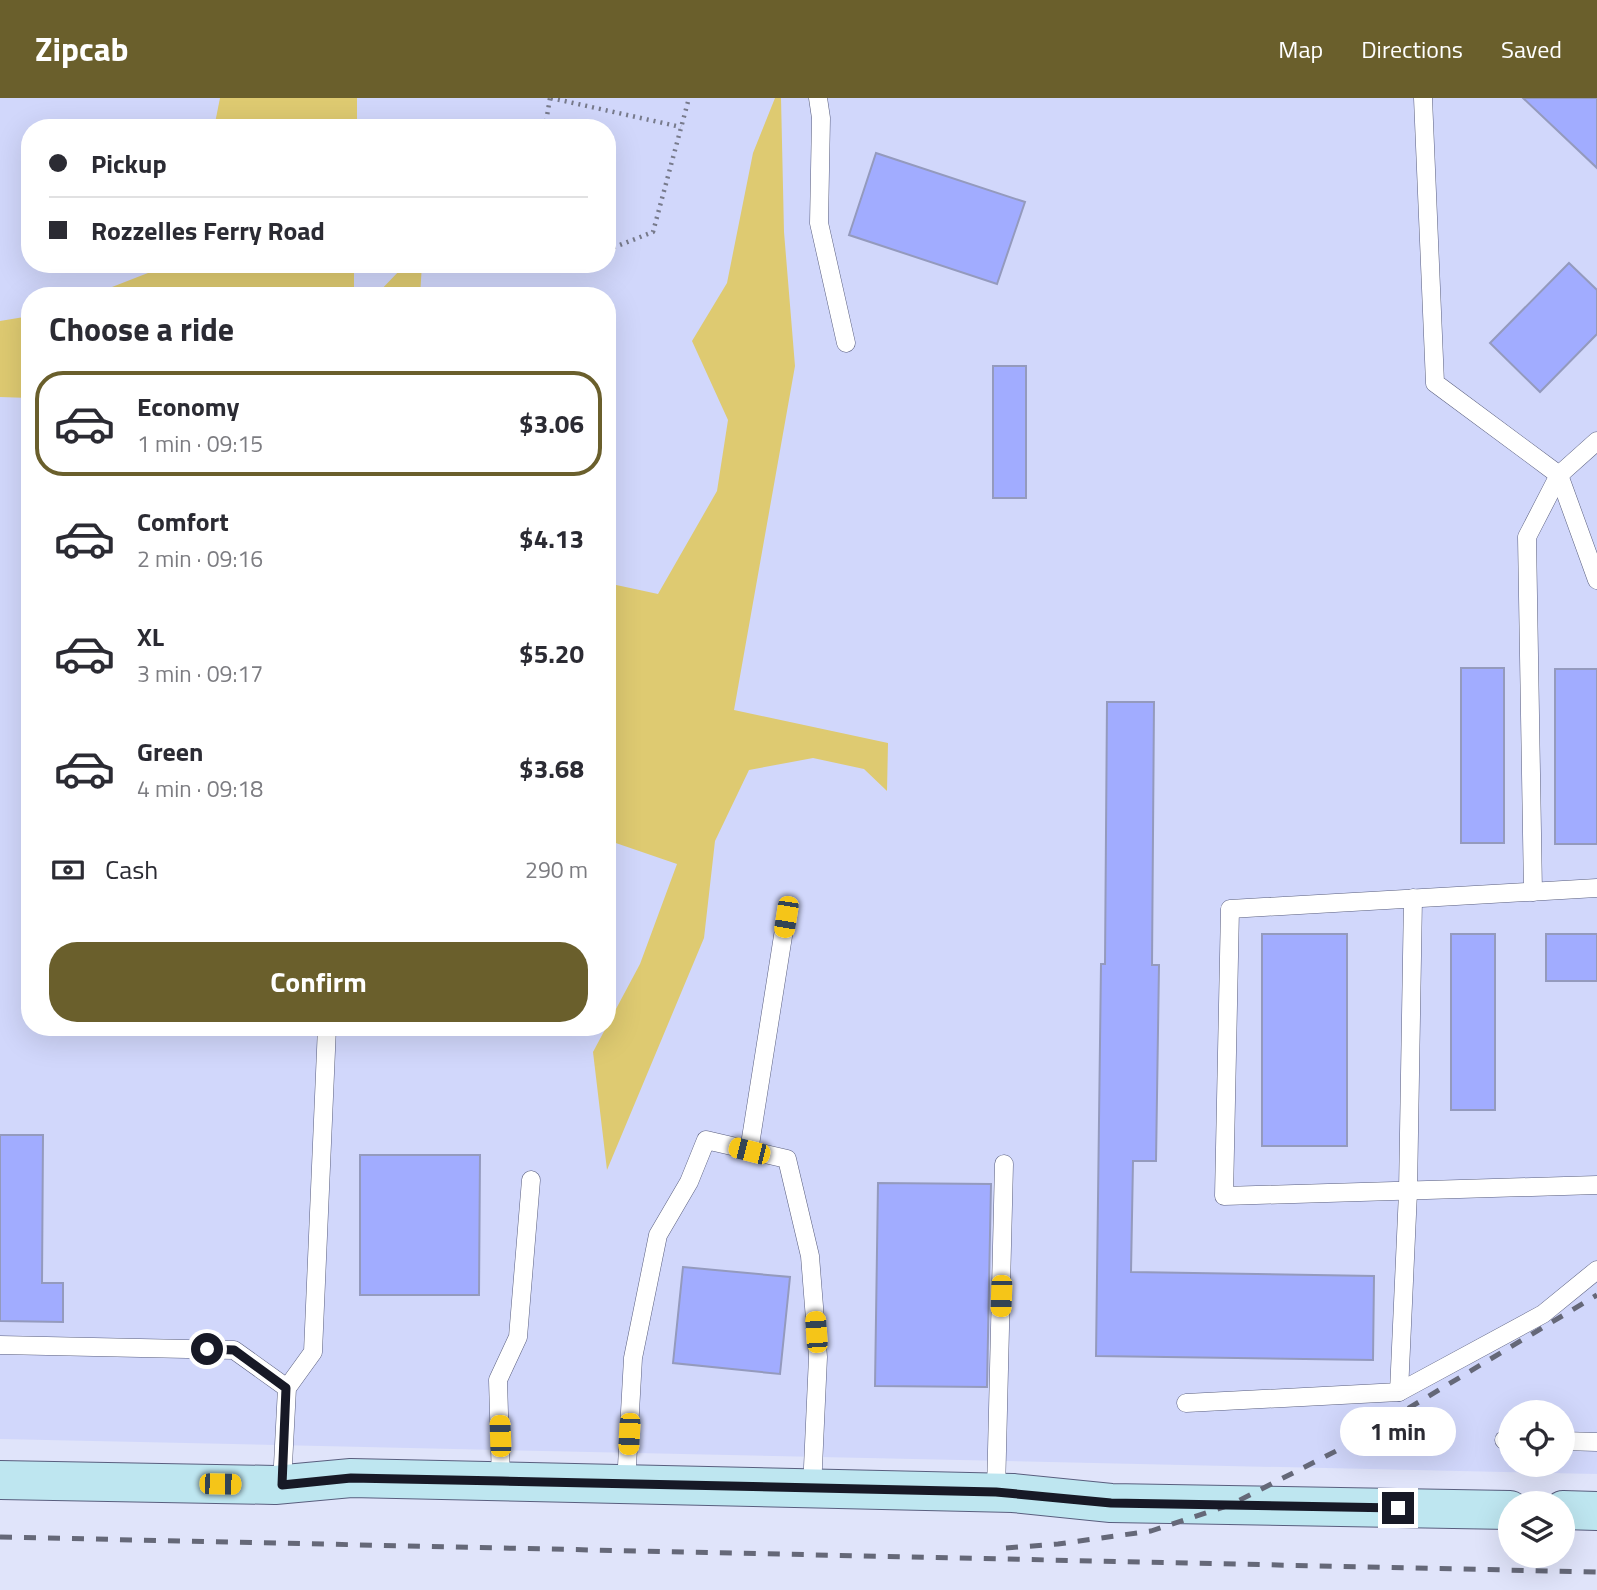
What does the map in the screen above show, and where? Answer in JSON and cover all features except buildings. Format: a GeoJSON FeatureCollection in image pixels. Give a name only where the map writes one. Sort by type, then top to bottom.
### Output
{"type":"FeatureCollection","features":[{"type":"Feature","properties":{"kind":"street"},"geometry":{"type":"LineString","coordinates":[[0,1480],[282,1485],[351,1478],[502,1481],[996,1492],[1111,1503],[1498,1510]]}},
{"type":"Feature","properties":{"kind":"street"},"geometry":{"type":"LineString","coordinates":[[1575,1510],[1597,1511]]}},
{"type":"Feature","properties":{"kind":"lane"},"geometry":{"type":"LineString","coordinates":[[818,98],[821,118],[819,223],[846,343]]}},
{"type":"Feature","properties":{"kind":"lane"},"geometry":{"type":"LineString","coordinates":[[1423,98],[1435,383],[1559,475],[1597,580]]}},
{"type":"Feature","properties":{"kind":"lane"},"geometry":{"type":"LineString","coordinates":[[1533,891],[1527,537],[1559,475],[1597,441]]}},
{"type":"Feature","properties":{"kind":"lane"},"geometry":{"type":"LineString","coordinates":[[1597,888],[1230,909],[1224,1196],[1597,1185]]}},
{"type":"Feature","properties":{"kind":"lane"},"geometry":{"type":"LineString","coordinates":[[1399,1392],[1408,1192],[1413,898]]}},
{"type":"Feature","properties":{"kind":"lane"},"geometry":{"type":"LineString","coordinates":[[749,1151],[786,917]]}},
{"type":"Feature","properties":{"kind":"lane"},"geometry":{"type":"LineString","coordinates":[[282,1485],[286,1388],[313,1352],[327,1036]]}},
{"type":"Feature","properties":{"kind":"lane"},"geometry":{"type":"LineString","coordinates":[[626,1485],[633,1358],[658,1235],[689,1182],[706,1140],[787,1159],[810,1256],[818,1357],[812,1489]]}},
{"type":"Feature","properties":{"kind":"lane"},"geometry":{"type":"LineString","coordinates":[[996,1492],[1004,1164]]}},
{"type":"Feature","properties":{"kind":"lane"},"geometry":{"type":"LineString","coordinates":[[502,1481],[498,1380],[519,1337],[531,1180]]}},
{"type":"Feature","properties":{"kind":"lane"},"geometry":{"type":"LineString","coordinates":[[1186,1403],[1399,1392],[1543,1314],[1597,1270]]}},
{"type":"Feature","properties":{"kind":"lane"},"geometry":{"type":"LineString","coordinates":[[0,1345],[234,1350],[286,1388]]}},
{"type":"Feature","properties":{"kind":"lane"},"geometry":{"type":"LineString","coordinates":[[1575,1441],[1597,1442]]}},
{"type":"Feature","properties":{"kind":"path"},"geometry":{"type":"LineString","coordinates":[[546,119],[550,98],[681,127]]}},
{"type":"Feature","properties":{"kind":"path"},"geometry":{"type":"LineString","coordinates":[[616,246],[653,232],[688,98]]}},
{"type":"Feature","properties":{"kind":"shaded area"},"geometry":{"type":"Polygon","coordinates":[[[0,98],[1597,98],[1597,1474],[1575,1474],[1575,1400],[1498,1400],[1498,1472],[0,1439],[0,98]]]}},
{"type":"Feature","properties":{"kind":"shaded area"},"geometry":{"type":"Polygon","coordinates":[[[220,98],[357,98],[357,119],[216,119],[220,98]]]}},
{"type":"Feature","properties":{"kind":"shaded area"},"geometry":{"type":"Polygon","coordinates":[[[775,98],[781,98],[784,232],[795,366],[734,710],[888,743],[887,791],[864,769],[813,758],[749,770],[715,841],[704,938],[607,1170],[593,1052],[602,1036],[616,1036],[616,1009],[640,964],[677,864],[616,843],[616,585],[658,594],[717,491],[728,420],[692,341],[727,283],[753,153],[775,98]]]}},
{"type":"Feature","properties":{"kind":"shaded area"},"geometry":{"type":"Polygon","coordinates":[[[148,273],[354,273],[354,287],[112,287],[148,273]]]}},
{"type":"Feature","properties":{"kind":"shaded area"},"geometry":{"type":"Polygon","coordinates":[[[397,273],[421,273],[421,287],[384,287],[397,273]]]}},
{"type":"Feature","properties":{"kind":"shaded area"},"geometry":{"type":"Polygon","coordinates":[[[21,318],[21,398],[0,397],[0,321],[21,318]]]}},
{"type":"Feature","properties":{"kind":"railway"},"geometry":{"type":"LineString","coordinates":[[1006,1548],[1151,1531],[1230,1505],[1344,1447],[1597,1295]]}},
{"type":"Feature","properties":{"kind":"railway"},"geometry":{"type":"LineString","coordinates":[[0,1537],[1597,1572]]}},
{"type":"Feature","properties":{"kind":"route"},"geometry":{"type":"LineString","coordinates":[[207,1349],[234,1350],[286,1388],[282,1485],[351,1478],[502,1481],[996,1492],[1111,1503],[1398,1508]]}}]}
